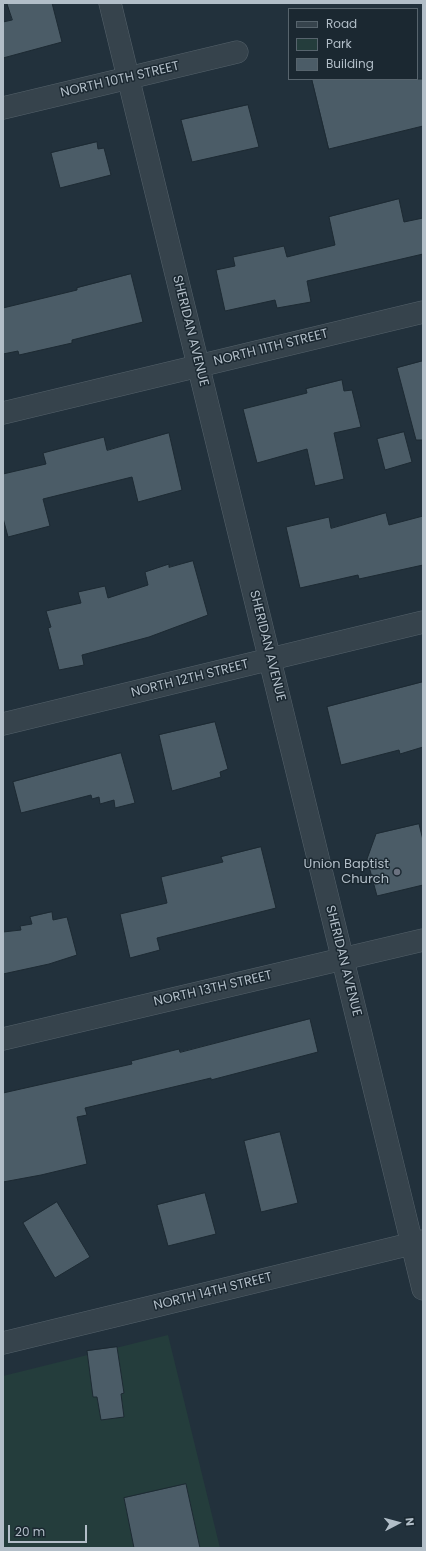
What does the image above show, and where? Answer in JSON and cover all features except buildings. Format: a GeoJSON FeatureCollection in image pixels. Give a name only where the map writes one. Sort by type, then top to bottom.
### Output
{"type":"FeatureCollection","features":[{"type":"Feature","properties":{"kind":"street","name":"SHERIDAN AVENUE"},"geometry":{"type":"LineString","coordinates":[[110,3],[343,958],[418,1242],[423,1289]]}},
{"type":"Feature","properties":{"kind":"street","name":"NORTH 10TH STREET"},"geometry":{"type":"LineString","coordinates":[[3,108],[237,52]]}},
{"type":"Feature","properties":{"kind":"street","name":"NORTH 11TH STREET"},"geometry":{"type":"LineString","coordinates":[[3,413],[423,312]]}},
{"type":"Feature","properties":{"kind":"street","name":"NORTH 12TH STREET"},"geometry":{"type":"LineString","coordinates":[[3,724],[423,622]]}},
{"type":"Feature","properties":{"kind":"street","name":"NORTH 13TH STREET"},"geometry":{"type":"LineString","coordinates":[[3,1039],[423,940]]}},
{"type":"Feature","properties":{"kind":"street","name":"NORTH 14TH STREET"},"geometry":{"type":"LineString","coordinates":[[3,1343],[418,1242]]}},
{"type":"Feature","properties":{"kind":"green space"},"geometry":{"type":"Polygon","coordinates":[[[168,1335],[220,1548],[3,1548],[3,1376],[168,1335]]]}},
{"type":"Feature","properties":{"kind":"place","name":"Union Baptist Church"},"geometry":{"type":"Point","coordinates":[397,872]}}]}
